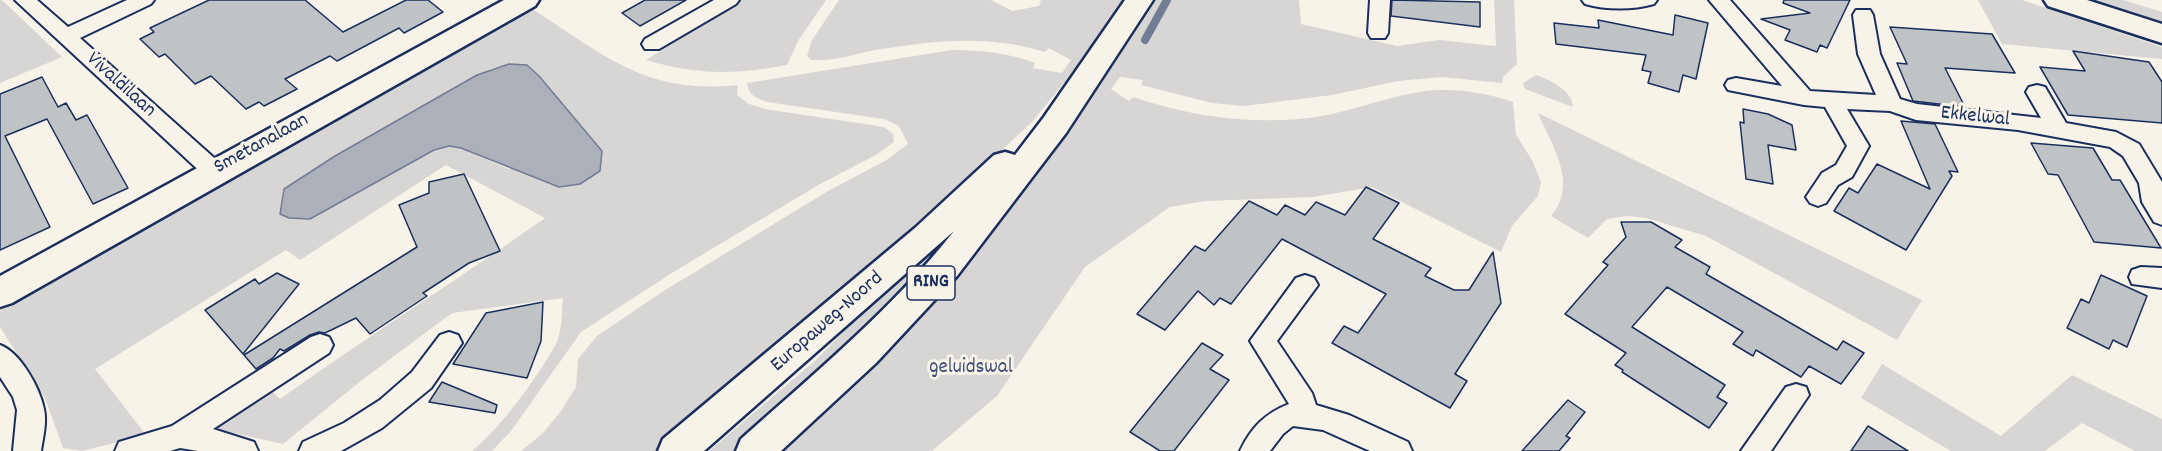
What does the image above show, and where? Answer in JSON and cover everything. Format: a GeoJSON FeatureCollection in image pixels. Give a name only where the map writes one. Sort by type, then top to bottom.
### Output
{"type":"FeatureCollection","features":[{"type":"Feature","properties":{"kind":"main road","name":"Smetanalaan"},"geometry":{"type":"LineString","coordinates":[[0,293],[214,171],[525,0]]}},
{"type":"Feature","properties":{"kind":"main road","name":"Europaweg-Noord"},"geometry":{"type":"LineString","coordinates":[[755,451],[863,353],[938,275],[1055,125],[1077,88],[1139,0]]}},
{"type":"Feature","properties":{"kind":"main road"},"geometry":{"type":"LineString","coordinates":[[2058,0],[2162,34]]}},
{"type":"Feature","properties":{"kind":"main road","name":"Europaweg-Noord"},"geometry":{"type":"LineString","coordinates":[[677,451],[927,237],[1010,158],[1043,120],[1077,88]]}},
{"type":"Feature","properties":{"kind":"street","name":"Vivaldilaan"},"geometry":{"type":"LineString","coordinates":[[25,0],[214,171]]}},
{"type":"Feature","properties":{"kind":"street"},"geometry":{"type":"LineString","coordinates":[[65,37],[144,0]]}},
{"type":"Feature","properties":{"kind":"street"},"geometry":{"type":"LineString","coordinates":[[652,44],[729,0]]}},
{"type":"Feature","properties":{"kind":"street"},"geometry":{"type":"LineString","coordinates":[[1378,33],[1380,0]]}},
{"type":"Feature","properties":{"kind":"street"},"geometry":{"type":"LineString","coordinates":[[1592,0],[1617,2],[1647,0]]}},
{"type":"Feature","properties":{"kind":"street"},"geometry":{"type":"LineString","coordinates":[[1719,0],[1804,98]]}},
{"type":"Feature","properties":{"kind":"street"},"geometry":{"type":"LineString","coordinates":[[1863,15],[1869,54],[1891,104]]}},
{"type":"Feature","properties":{"kind":"street","name":"Ekkelwal"},"geometry":{"type":"LineString","coordinates":[[1736,85],[1804,98],[1891,104],[1916,112],[2018,122],[2094,134],[2116,140],[2132,150],[2151,183],[2154,202],[2162,216]]}},
{"type":"Feature","properties":{"kind":"street"},"geometry":{"type":"LineString","coordinates":[[2037,92],[2059,130]]}},
{"type":"Feature","properties":{"kind":"street"},"geometry":{"type":"LineString","coordinates":[[1818,197],[1830,179],[1844,171],[1858,146],[1831,99]]}},
{"type":"Feature","properties":{"kind":"street"},"geometry":{"type":"LineString","coordinates":[[1303,414],[1302,401],[1263,341],[1305,285]]}},
{"type":"Feature","properties":{"kind":"street"},"geometry":{"type":"LineString","coordinates":[[313,451],[350,435],[388,412],[429,372],[448,343]]}},
{"type":"Feature","properties":{"kind":"street"},"geometry":{"type":"LineString","coordinates":[[129,451],[180,436],[320,345]]}},
{"type":"Feature","properties":{"kind":"street"},"geometry":{"type":"LineString","coordinates":[[0,356],[27,395],[33,420],[27,451]]}},
{"type":"Feature","properties":{"kind":"street"},"geometry":{"type":"LineString","coordinates":[[1755,451],[1796,395]]}},
{"type":"Feature","properties":{"kind":"street"},"geometry":{"type":"LineString","coordinates":[[1254,451],[1279,419],[1291,414],[1318,417],[1398,451]]}},
{"type":"Feature","properties":{"kind":"street"},"geometry":{"type":"LineString","coordinates":[[180,436],[217,442],[244,451]]}},
{"type":"Feature","properties":{"kind":"green space"},"geometry":{"type":"Polygon","coordinates":[[[0,0],[2,0],[62,57],[0,83],[0,0]]]}},
{"type":"Feature","properties":{"kind":"green space"},"geometry":{"type":"Polygon","coordinates":[[[740,0],[826,0],[798,41],[787,65],[750,71],[716,72],[682,69],[646,60],[740,0]]]}},
{"type":"Feature","properties":{"kind":"green space"},"geometry":{"type":"Polygon","coordinates":[[[839,0],[991,0],[1012,11],[1039,6],[1041,0],[1123,0],[1084,58],[1033,121],[958,191],[658,451],[521,451],[543,433],[561,411],[576,387],[578,359],[597,336],[662,292],[828,191],[885,161],[908,144],[899,126],[884,119],[767,102],[753,96],[747,83],[952,50],[1005,54],[1035,63],[1033,68],[1062,73],[1071,60],[1049,48],[1045,52],[1002,43],[960,41],[918,44],[835,59],[811,60],[807,56],[812,40],[839,0]]]}},
{"type":"Feature","properties":{"kind":"green space","name":"geluidswal"},"geometry":{"type":"Polygon","coordinates":[[[1152,0],[1299,0],[1301,24],[1397,46],[1439,40],[1496,46],[1494,0],[1514,0],[1517,64],[1503,77],[1502,83],[1442,77],[1398,81],[1332,95],[1244,106],[1212,103],[1141,85],[1143,80],[1120,77],[1111,89],[1129,101],[1133,97],[1173,109],[1214,117],[1256,120],[1314,117],[1419,92],[1454,90],[1490,96],[1513,102],[1516,135],[1532,160],[1541,182],[1538,196],[1512,226],[1501,252],[1372,187],[1313,197],[1205,201],[1170,207],[1085,267],[997,396],[932,451],[773,451],[1091,92],[1152,0]]]}},
{"type":"Feature","properties":{"kind":"green space"},"geometry":{"type":"Polygon","coordinates":[[[1978,0],[2022,0],[2162,47],[2162,59],[2002,44],[1978,0]]]}},
{"type":"Feature","properties":{"kind":"green space"},"geometry":{"type":"Polygon","coordinates":[[[2090,0],[2123,0],[2162,12],[2162,23],[2090,0]]]}},
{"type":"Feature","properties":{"kind":"green space"},"geometry":{"type":"Polygon","coordinates":[[[529,7],[602,55],[650,77],[676,84],[738,85],[737,95],[749,104],[765,109],[884,127],[893,134],[894,142],[876,155],[820,184],[675,271],[581,332],[511,431],[492,451],[472,451],[506,416],[549,357],[559,334],[563,298],[452,313],[362,380],[283,444],[211,428],[271,390],[280,399],[545,218],[446,165],[300,260],[286,250],[95,369],[146,435],[82,451],[63,448],[45,398],[0,327],[0,311],[9,299],[529,7]],[[527,66],[493,68],[477,75],[335,156],[284,189],[281,214],[434,150],[449,146],[461,148],[508,169],[602,151],[539,76],[527,66]]]}},
{"type":"Feature","properties":{"kind":"green space"},"geometry":{"type":"Polygon","coordinates":[[[1536,75],[1565,91],[1573,107],[1525,89],[1523,83],[1536,75]]]}},
{"type":"Feature","properties":{"kind":"green space"},"geometry":{"type":"Polygon","coordinates":[[[1538,113],[1922,300],[1897,340],[1706,236],[1646,218],[1628,216],[1607,219],[1588,238],[1551,216],[1559,204],[1563,191],[1563,178],[1556,152],[1538,113]]]}},
{"type":"Feature","properties":{"kind":"green space"},"geometry":{"type":"Polygon","coordinates":[[[953,224],[965,229],[740,451],[709,451],[816,360],[953,224]]]}},
{"type":"Feature","properties":{"kind":"green space"},"geometry":{"type":"Polygon","coordinates":[[[1882,364],[2001,436],[2072,375],[2162,419],[2162,451],[2135,451],[2082,423],[2045,451],[1951,451],[1861,398],[1882,364]]]}},
{"type":"Feature","properties":{"kind":"shaded area"},"geometry":{"type":"Polygon","coordinates":[[[509,64],[527,65],[539,76],[602,151],[600,171],[580,184],[559,187],[461,148],[449,146],[434,150],[310,219],[289,218],[280,214],[284,189],[335,156],[477,75],[509,64]]]}},
{"type":"Feature","properties":{"kind":"building"},"geometry":{"type":"Polygon","coordinates":[[[209,0],[305,0],[343,32],[406,0],[428,0],[443,12],[404,33],[399,28],[337,61],[330,56],[285,79],[297,89],[264,106],[259,102],[246,109],[211,76],[195,84],[165,54],[159,57],[140,39],[154,32],[150,28],[209,0]]]}},
{"type":"Feature","properties":{"kind":"building"},"geometry":{"type":"Polygon","coordinates":[[[645,0],[686,0],[640,26],[622,13],[645,0]]]}},
{"type":"Feature","properties":{"kind":"building"},"geometry":{"type":"Polygon","coordinates":[[[1392,0],[1480,2],[1480,27],[1391,16],[1392,0]]]}},
{"type":"Feature","properties":{"kind":"building"},"geometry":{"type":"Polygon","coordinates":[[[1784,0],[1850,0],[1827,48],[1820,45],[1817,52],[1785,40],[1790,30],[1761,19],[1810,13],[1783,3],[1784,0]]]}},
{"type":"Feature","properties":{"kind":"building"},"geometry":{"type":"Polygon","coordinates":[[[1675,15],[1708,23],[1696,79],[1683,75],[1679,92],[1648,83],[1651,72],[1642,70],[1646,55],[1556,44],[1554,23],[1599,28],[1598,20],[1673,35],[1675,15]]]}},
{"type":"Feature","properties":{"kind":"building"},"geometry":{"type":"Polygon","coordinates":[[[1890,27],[1992,34],[2015,73],[1945,68],[1965,107],[1913,101],[1897,63],[1907,64],[1890,27]]]}},
{"type":"Feature","properties":{"kind":"building"},"geometry":{"type":"Polygon","coordinates":[[[2073,51],[2149,62],[2162,82],[2162,123],[2068,115],[2040,67],[2085,71],[2073,51]]]}},
{"type":"Feature","properties":{"kind":"building"},"geometry":{"type":"Polygon","coordinates":[[[42,77],[58,107],[66,103],[76,120],[87,115],[128,188],[93,204],[47,119],[5,136],[50,227],[0,250],[0,94],[42,77]]]}},
{"type":"Feature","properties":{"kind":"building"},"geometry":{"type":"Polygon","coordinates":[[[1743,109],[1768,114],[1792,125],[1796,150],[1768,145],[1773,184],[1746,179],[1740,122],[1744,123],[1743,109]]]}},
{"type":"Feature","properties":{"kind":"building"},"geometry":{"type":"Polygon","coordinates":[[[1901,121],[1935,124],[1958,172],[1949,171],[1952,176],[1906,250],[1834,211],[1849,188],[1858,193],[1877,164],[1930,189],[1901,121]]]}},
{"type":"Feature","properties":{"kind":"building"},"geometry":{"type":"Polygon","coordinates":[[[2031,143],[2093,148],[2112,180],[2120,180],[2161,248],[2094,242],[2058,175],[2048,174],[2031,143]]]}},
{"type":"Feature","properties":{"kind":"building"},"geometry":{"type":"Polygon","coordinates":[[[464,174],[500,251],[469,263],[423,293],[427,296],[370,334],[356,318],[325,333],[310,335],[284,351],[280,349],[273,358],[256,369],[244,355],[417,247],[399,205],[429,193],[429,182],[464,174]]]}},
{"type":"Feature","properties":{"kind":"building"},"geometry":{"type":"Polygon","coordinates":[[[1366,187],[1399,203],[1373,239],[1431,268],[1425,276],[1454,290],[1469,290],[1493,252],[1501,303],[1455,374],[1467,381],[1450,408],[1332,343],[1344,326],[1358,333],[1386,294],[1282,239],[1231,304],[1220,298],[1214,305],[1198,291],[1165,330],[1137,314],[1195,246],[1205,251],[1249,201],[1277,215],[1285,205],[1305,215],[1316,202],[1345,215],[1366,187]]]}},
{"type":"Feature","properties":{"kind":"building"},"geometry":{"type":"Polygon","coordinates":[[[1621,222],[1651,222],[1682,240],[1675,247],[1710,267],[1706,274],[1837,350],[1843,341],[1864,353],[1841,384],[1809,366],[1801,377],[1756,350],[1753,356],[1733,344],[1743,332],[1667,287],[1632,327],[1725,385],[1717,397],[1727,403],[1709,428],[1622,372],[1623,370],[1615,365],[1626,353],[1565,314],[1608,265],[1603,262],[1626,237],[1621,222]]]}},
{"type":"Feature","properties":{"kind":"building"},"geometry":{"type":"Polygon","coordinates":[[[277,273],[299,284],[243,354],[205,310],[255,279],[259,284],[277,273]]]}},
{"type":"Feature","properties":{"kind":"building"},"geometry":{"type":"Polygon","coordinates":[[[2101,275],[2147,296],[2127,347],[2113,340],[2109,349],[2067,328],[2081,299],[2089,303],[2101,275]]]}},
{"type":"Feature","properties":{"kind":"building"},"geometry":{"type":"Polygon","coordinates":[[[543,302],[541,341],[527,378],[453,364],[486,313],[543,302]]]}},
{"type":"Feature","properties":{"kind":"building"},"geometry":{"type":"Polygon","coordinates":[[[1202,343],[1223,355],[1210,369],[1229,380],[1174,451],[1160,451],[1130,432],[1202,343]]]}},
{"type":"Feature","properties":{"kind":"building"},"geometry":{"type":"Polygon","coordinates":[[[442,382],[497,405],[495,413],[429,402],[442,382]]]}},
{"type":"Feature","properties":{"kind":"building"},"geometry":{"type":"Polygon","coordinates":[[[1568,400],[1585,412],[1566,436],[1570,438],[1559,451],[1522,451],[1568,400]]]}},
{"type":"Feature","properties":{"kind":"building"},"geometry":{"type":"Polygon","coordinates":[[[1868,426],[1908,451],[1851,451],[1868,426]]]}},
{"type":"Feature","properties":{"kind":"waterway"},"geometry":{"type":"LineString","coordinates":[[1145,40],[1167,0]]}}]}
